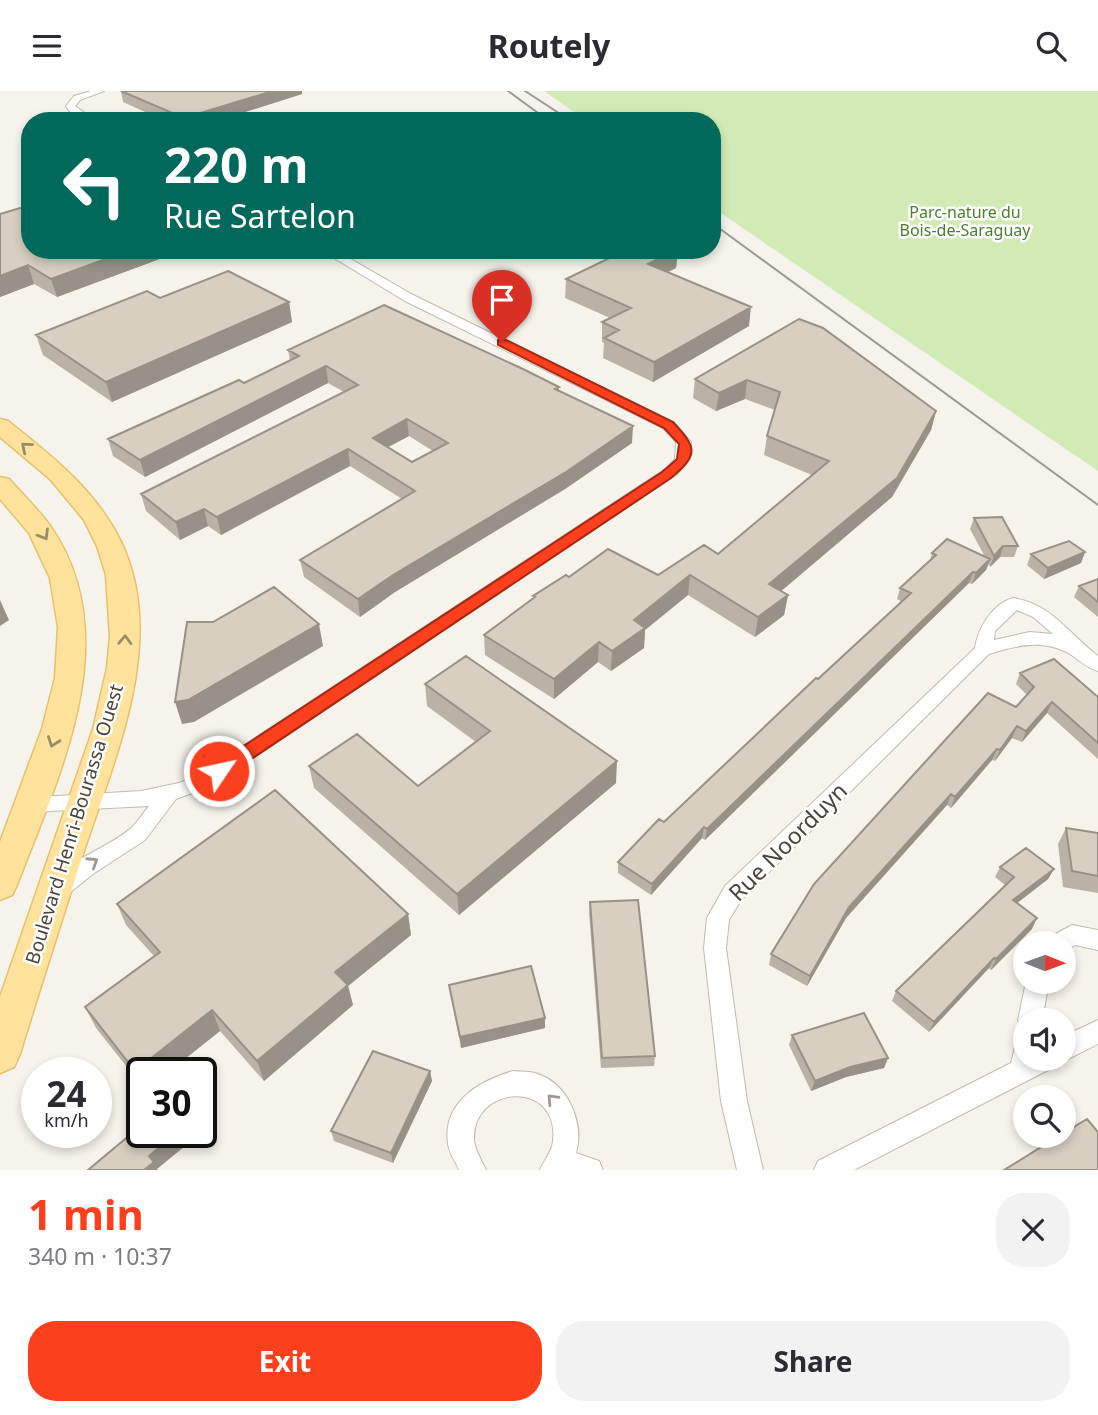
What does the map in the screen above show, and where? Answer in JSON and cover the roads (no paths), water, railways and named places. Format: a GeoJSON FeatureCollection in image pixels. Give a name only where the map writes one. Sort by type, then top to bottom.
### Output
{"type":"FeatureCollection","features":[{"type":"Feature","properties":{"kind":"main road","name":"Boulevard Henri-Bourassa Ouest"},"geometry":{"type":"LineString","coordinates":[[0,426],[49,466],[82,499],[103,531],[118,570],[124,610],[123,662],[115,704],[0,1054]]}},
{"type":"Feature","properties":{"kind":"main road"},"geometry":{"type":"LineString","coordinates":[[0,484],[26,509],[47,538],[67,588],[72,618],[73,654],[69,685],[59,723],[0,885]]}},
{"type":"Feature","properties":{"kind":"street"},"geometry":{"type":"LineString","coordinates":[[75,112],[70,106],[77,98],[100,91]]}},
{"type":"Feature","properties":{"kind":"street"},"geometry":{"type":"LineString","coordinates":[[30,804],[138,800],[167,796],[190,788],[667,475],[685,456],[686,447],[682,438],[668,425],[409,298],[342,259]]}},
{"type":"Feature","properties":{"kind":"street","name":"Rue Noorduyn"},"geometry":{"type":"LineString","coordinates":[[983,650],[987,629],[1013,604],[1025,604],[1036,610],[1098,665]]}},
{"type":"Feature","properties":{"kind":"street","name":"Rue Noorduyn"},"geometry":{"type":"LineString","coordinates":[[750,1170],[730,1076],[715,948],[718,918],[733,893],[983,650],[1020,638],[1048,639],[1077,647]]}},
{"type":"Feature","properties":{"kind":"street"},"geometry":{"type":"LineString","coordinates":[[53,896],[72,877],[138,834],[167,796]]}},
{"type":"Feature","properties":{"kind":"street"},"geometry":{"type":"LineString","coordinates":[[1076,936],[1098,939]]}},
{"type":"Feature","properties":{"kind":"street"},"geometry":{"type":"LineString","coordinates":[[1076,1043],[1098,1031]]}},
{"type":"Feature","properties":{"kind":"street"},"geometry":{"type":"LineString","coordinates":[[827,1170],[1013,1065]]}},
{"type":"Feature","properties":{"kind":"street"},"geometry":{"type":"LineString","coordinates":[[473,1170],[466,1160],[461,1143],[462,1124],[468,1109],[479,1096],[493,1086],[509,1082],[526,1083],[541,1089],[554,1099],[562,1112],[567,1129],[566,1146],[556,1166],[590,1170]]}},
{"type":"Feature","properties":{"kind":"tram line"},"geometry":{"type":"LineString","coordinates":[[508,91],[537,112]]}},
{"type":"Feature","properties":{"kind":"tram line"},"geometry":{"type":"LineString","coordinates":[[525,91],[557,112]]}},
{"type":"Feature","properties":{"kind":"tram line"},"geometry":{"type":"LineString","coordinates":[[721,230],[1098,505]]}},
{"type":"Feature","properties":{"kind":"park label","name":"Parc-nature du Bois-de-Saraguay"},"geometry":{"type":"Point","coordinates":[965,221]}}]}
